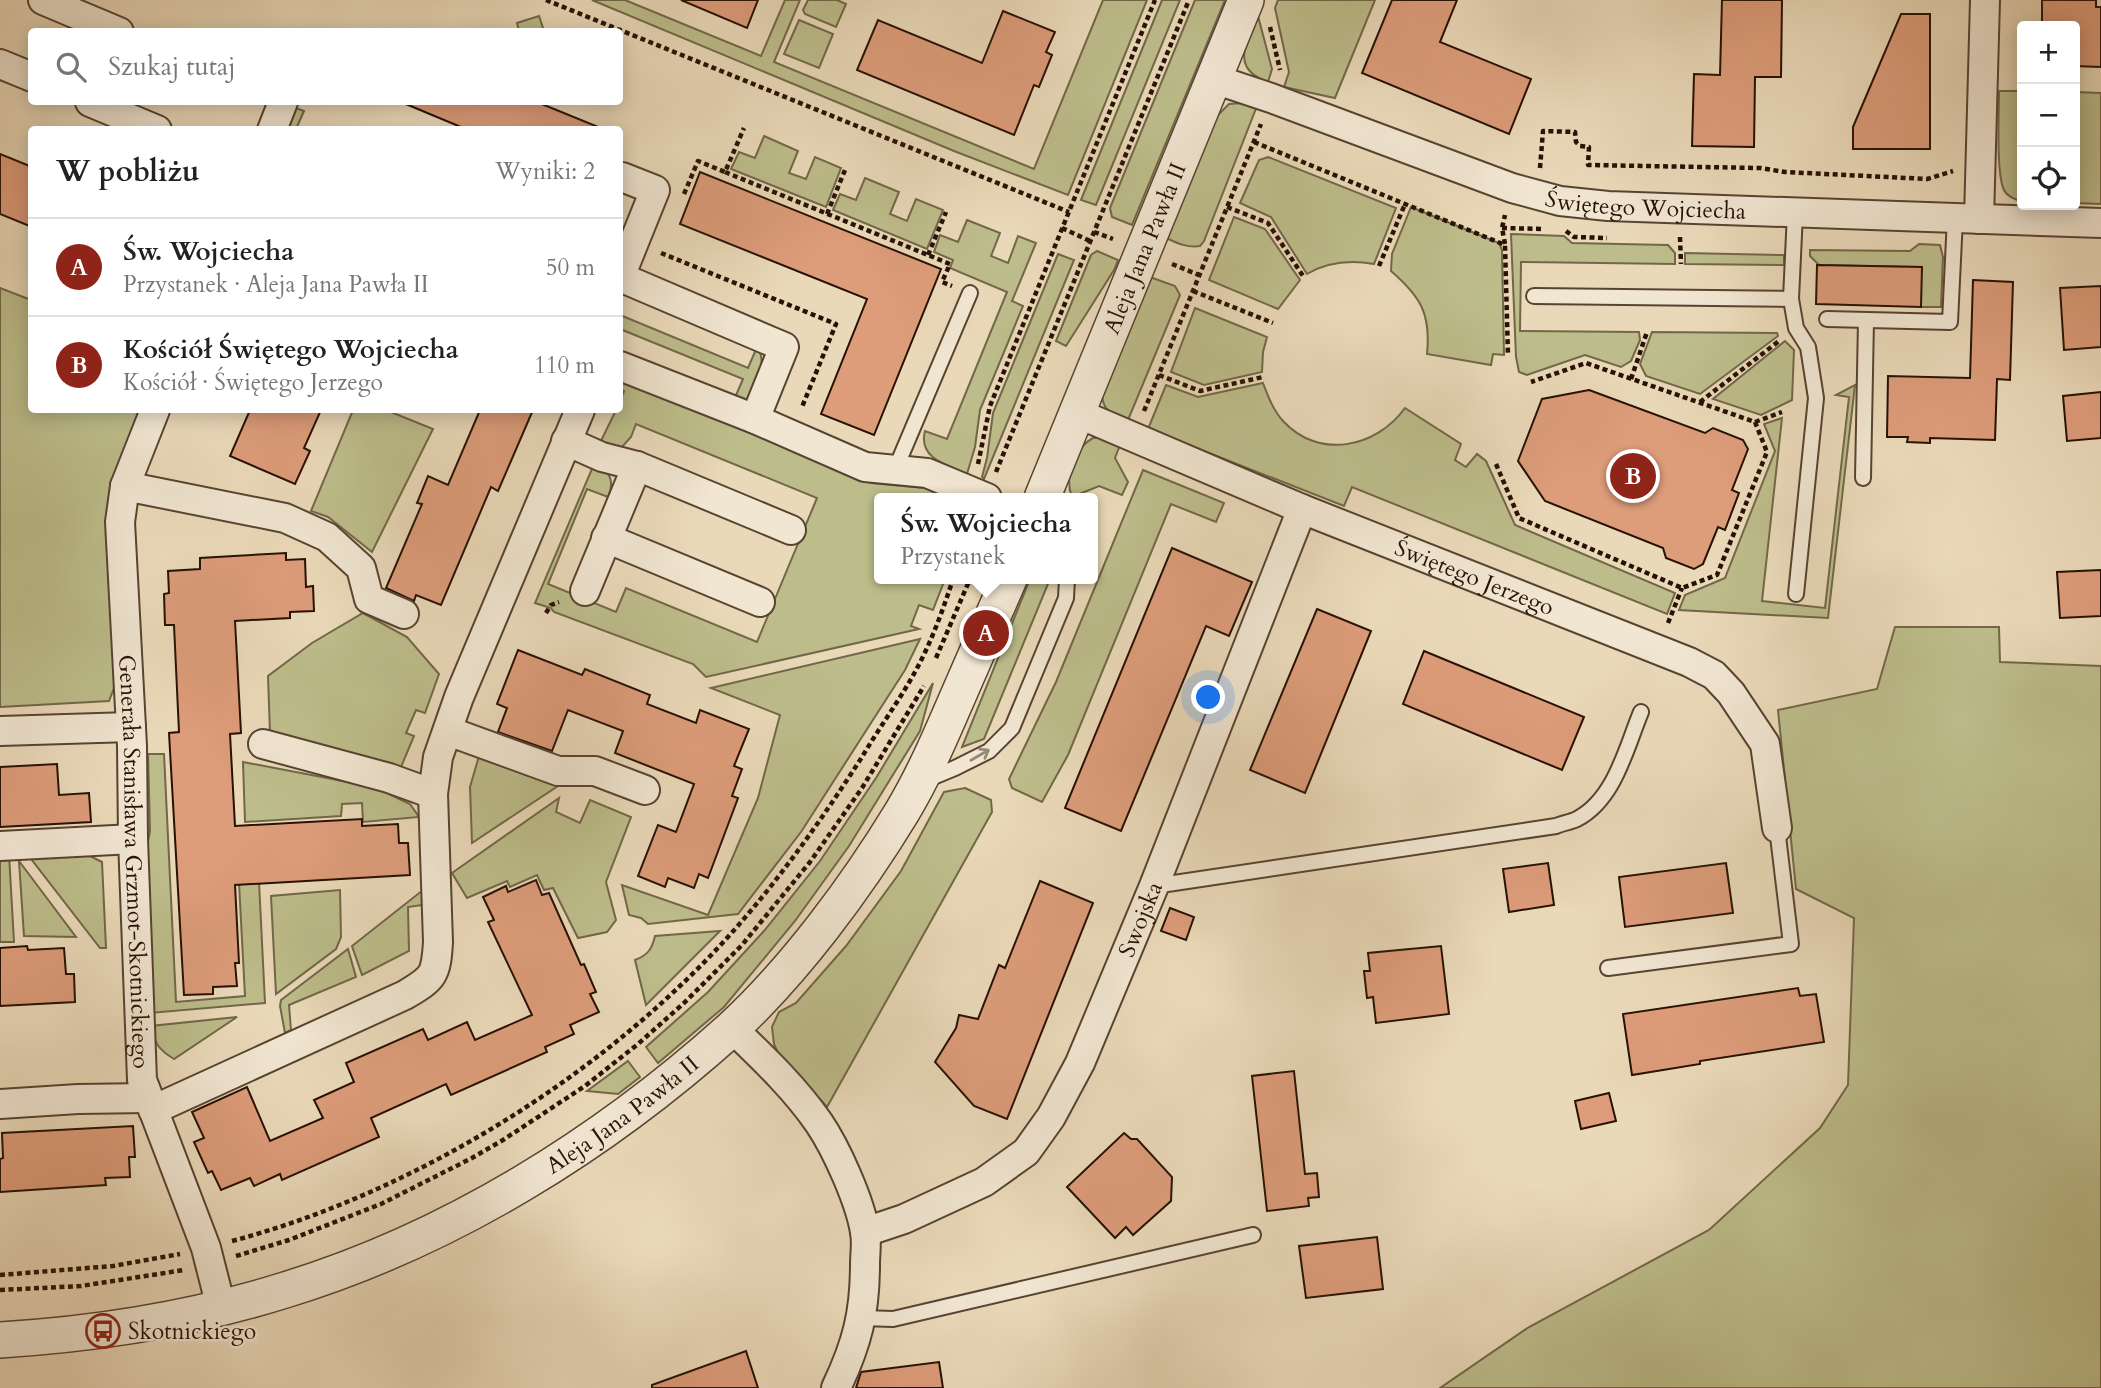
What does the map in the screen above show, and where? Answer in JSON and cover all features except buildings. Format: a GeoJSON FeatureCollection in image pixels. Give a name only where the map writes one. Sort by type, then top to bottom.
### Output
{"type":"FeatureCollection","features":[{"type":"Feature","properties":{"kind":"street"},"geometry":{"type":"LineString","coordinates":[[43,0],[110,28]]}},
{"type":"Feature","properties":{"kind":"street"},"geometry":{"type":"LineString","coordinates":[[1967,218],[1985,0]]}},
{"type":"Feature","properties":{"kind":"street","name":"Aleja Jana Pawła II"},"geometry":{"type":"LineString","coordinates":[[1048,492],[1077,413],[1214,79],[1257,10]]}},
{"type":"Feature","properties":{"kind":"street"},"geometry":{"type":"LineString","coordinates":[[0,64],[28,75]]}},
{"type":"Feature","properties":{"kind":"street","name":"Świętego Wojciecha"},"geometry":{"type":"LineString","coordinates":[[1214,79],[1512,188],[1560,201],[1608,206],[2101,223]]}},
{"type":"Feature","properties":{"kind":"street"},"geometry":{"type":"LineString","coordinates":[[97,105],[147,126]]}},
{"type":"Feature","properties":{"kind":"street"},"geometry":{"type":"LineString","coordinates":[[274,126],[283,105]]}},
{"type":"Feature","properties":{"kind":"street"},"geometry":{"type":"LineString","coordinates":[[623,177],[655,190],[623,270]]}},
{"type":"Feature","properties":{"kind":"street"},"geometry":{"type":"LineString","coordinates":[[623,278],[784,347],[755,419]]}},
{"type":"Feature","properties":{"kind":"street"},"geometry":{"type":"LineString","coordinates":[[623,367],[755,419],[865,467],[927,473],[974,493]]}},
{"type":"Feature","properties":{"kind":"street","name":"Generała Stanisława Grzmot-Skotnickiego"},"geometry":{"type":"LineString","coordinates":[[154,413],[125,486],[120,522],[131,727],[142,1080],[208,1256],[221,1307]]}},
{"type":"Feature","properties":{"kind":"street"},"geometry":{"type":"LineString","coordinates":[[0,1104],[78,1099],[151,1104],[405,995],[428,982],[437,963],[438,942],[433,794],[438,757],[459,696],[579,413]]}},
{"type":"Feature","properties":{"kind":"street","name":"Świętego Jerzego"},"geometry":{"type":"LineString","coordinates":[[1077,413],[1302,509],[1689,662],[1714,675],[1731,693],[1765,744],[1777,828]]}},
{"type":"Feature","properties":{"kind":"street"},"geometry":{"type":"LineString","coordinates":[[566,441],[602,457],[637,466],[792,530]]}},
{"type":"Feature","properties":{"kind":"street"},"geometry":{"type":"LineString","coordinates":[[585,591],[637,466]]}},
{"type":"Feature","properties":{"kind":"street"},"geometry":{"type":"LineString","coordinates":[[125,486],[285,518],[327,537],[361,568],[369,599],[404,614]]}},
{"type":"Feature","properties":{"kind":"street","name":"Swojska"},"geometry":{"type":"LineString","coordinates":[[865,1232],[904,1220],[984,1182],[1026,1152],[1051,1117],[1080,1063],[1154,886],[1302,509]]}},
{"type":"Feature","properties":{"kind":"street"},"geometry":{"type":"LineString","coordinates":[[606,538],[760,602]]}},
{"type":"Feature","properties":{"kind":"street","name":"Aleja Jana Pawła II"},"geometry":{"type":"LineString","coordinates":[[0,1340],[103,1331],[221,1307],[290,1289],[401,1247],[487,1204],[607,1128],[732,1027],[808,945],[855,885],[918,783],[941,737],[1007,584]]}},
{"type":"Feature","properties":{"kind":"street"},"geometry":{"type":"LineString","coordinates":[[0,731],[131,727]]}},
{"type":"Feature","properties":{"kind":"street"},"geometry":{"type":"LineString","coordinates":[[448,731],[558,771],[594,771],[645,790]]}},
{"type":"Feature","properties":{"kind":"street"},"geometry":{"type":"LineString","coordinates":[[263,744],[389,778],[433,794]]}},
{"type":"Feature","properties":{"kind":"street"},"geometry":{"type":"LineString","coordinates":[[0,846],[133,839]]}},
{"type":"Feature","properties":{"kind":"street"},"geometry":{"type":"LineString","coordinates":[[732,1027],[783,1077],[819,1124],[834,1149],[865,1232],[862,1318],[851,1357],[836,1388]]}},
{"type":"Feature","properties":{"kind":"lane"},"geometry":{"type":"LineString","coordinates":[[1795,213],[1791,299],[1796,328],[1808,347],[1816,398],[1796,594]]}},
{"type":"Feature","properties":{"kind":"lane"},"geometry":{"type":"LineString","coordinates":[[1827,319],[1950,322],[1967,218]]}},
{"type":"Feature","properties":{"kind":"lane"},"geometry":{"type":"LineString","coordinates":[[895,470],[970,293]]}},
{"type":"Feature","properties":{"kind":"lane"},"geometry":{"type":"LineString","coordinates":[[1534,296],[1791,299]]}},
{"type":"Feature","properties":{"kind":"lane"},"geometry":{"type":"LineString","coordinates":[[1863,478],[1867,320]]}},
{"type":"Feature","properties":{"kind":"lane"},"geometry":{"type":"LineString","coordinates":[[918,783],[989,751],[1012,728],[1066,598],[1067,584]]}},
{"type":"Feature","properties":{"kind":"lane"},"geometry":{"type":"LineString","coordinates":[[1154,886],[1556,825],[1577,819],[1598,803],[1612,781],[1641,712]]}},
{"type":"Feature","properties":{"kind":"lane"},"geometry":{"type":"LineString","coordinates":[[1608,968],[1791,944],[1777,828]]}},
{"type":"Feature","properties":{"kind":"lane"},"geometry":{"type":"LineString","coordinates":[[862,1318],[893,1319],[1253,1235]]}},
{"type":"Feature","properties":{"kind":"path"},"geometry":{"type":"LineString","coordinates":[[546,0],[615,28]]}},
{"type":"Feature","properties":{"kind":"path"},"geometry":{"type":"LineString","coordinates":[[981,493],[981,454],[990,406],[1155,0]]}},
{"type":"Feature","properties":{"kind":"path"},"geometry":{"type":"LineString","coordinates":[[982,493],[1189,0]]}},
{"type":"Feature","properties":{"kind":"path"},"geometry":{"type":"LineString","coordinates":[[1133,437],[1281,73],[1257,10]]}},
{"type":"Feature","properties":{"kind":"path"},"geometry":{"type":"LineString","coordinates":[[623,31],[1069,212]]}},
{"type":"Feature","properties":{"kind":"path"},"geometry":{"type":"LineString","coordinates":[[725,172],[744,128]]}},
{"type":"Feature","properties":{"kind":"path"},"geometry":{"type":"LineString","coordinates":[[1538,195],[1543,131],[1575,132],[1576,142],[1580,146],[1589,147],[1588,165],[1760,168],[1785,172],[1927,179],[1953,171],[1953,159]]}},
{"type":"Feature","properties":{"kind":"path"},"geometry":{"type":"LineString","coordinates":[[1254,142],[1505,245],[1508,356]]}},
{"type":"Feature","properties":{"kind":"path"},"geometry":{"type":"LineString","coordinates":[[684,195],[698,161],[950,264],[942,282],[970,293]]}},
{"type":"Feature","properties":{"kind":"path"},"geometry":{"type":"LineString","coordinates":[[827,214],[845,170]]}},
{"type":"Feature","properties":{"kind":"path"},"geometry":{"type":"LineString","coordinates":[[1379,266],[1405,204]]}},
{"type":"Feature","properties":{"kind":"path"},"geometry":{"type":"LineString","coordinates":[[1227,207],[1268,223],[1303,276]]}},
{"type":"Feature","properties":{"kind":"path"},"geometry":{"type":"LineString","coordinates":[[928,255],[946,212]]}},
{"type":"Feature","properties":{"kind":"path"},"geometry":{"type":"LineString","coordinates":[[1062,228],[1090,241]]}},
{"type":"Feature","properties":{"kind":"path"},"geometry":{"type":"LineString","coordinates":[[634,243],[660,253],[665,241]]}},
{"type":"Feature","properties":{"kind":"path"},"geometry":{"type":"LineString","coordinates":[[1193,291],[1273,323]]}},
{"type":"Feature","properties":{"kind":"path"},"geometry":{"type":"LineString","coordinates":[[1699,403],[1796,328]]}},
{"type":"Feature","properties":{"kind":"path"},"geometry":{"type":"LineString","coordinates":[[1631,379],[1647,332]]}},
{"type":"Feature","properties":{"kind":"path"},"geometry":{"type":"LineString","coordinates":[[1531,382],[1586,363],[1755,422],[1783,412]]}},
{"type":"Feature","properties":{"kind":"path"},"geometry":{"type":"LineString","coordinates":[[1158,375],[1200,391],[1263,377]]}},
{"type":"Feature","properties":{"kind":"path"},"geometry":{"type":"LineString","coordinates":[[1496,464],[1518,518],[1682,588],[1717,575],[1767,452],[1755,422]]}},
{"type":"Feature","properties":{"kind":"path"},"geometry":{"type":"LineString","coordinates":[[0,1290],[81,1286],[148,1277],[208,1256],[241,1238],[344,1202],[396,1180],[482,1135],[578,1071],[614,1044],[684,983],[775,879],[817,824],[915,671],[951,584]]}},
{"type":"Feature","properties":{"kind":"path"},"geometry":{"type":"LineString","coordinates":[[932,667],[968,584]]}},
{"type":"Feature","properties":{"kind":"path"},"geometry":{"type":"LineString","coordinates":[[1656,650],[1682,588]]}},
{"type":"Feature","properties":{"kind":"path"},"geometry":{"type":"LineString","coordinates":[[0,1275],[208,1256],[289,1240],[381,1204],[503,1140],[585,1086],[629,1052],[684,1003],[742,945],[810,862],[862,788],[927,678]]}},
{"type":"Feature","properties":{"kind":"green space"},"geometry":{"type":"Polygon","coordinates":[[[592,0],[625,0],[761,56],[785,0],[800,0],[774,62],[1034,169],[1103,0],[1147,0],[1068,195],[954,151],[592,0]]]}},
{"type":"Feature","properties":{"kind":"green space"},"geometry":{"type":"Polygon","coordinates":[[[808,0],[837,0],[846,4],[836,27],[805,14],[803,10],[808,0]]]}},
{"type":"Feature","properties":{"kind":"green space"},"geometry":{"type":"Polygon","coordinates":[[[1162,0],[1180,0],[1096,205],[1081,200],[1162,0]]]}},
{"type":"Feature","properties":{"kind":"green space"},"geometry":{"type":"Polygon","coordinates":[[[1195,0],[1225,0],[1132,225],[1112,217],[1110,208],[1195,0]]]}},
{"type":"Feature","properties":{"kind":"green space"},"geometry":{"type":"Polygon","coordinates":[[[1278,0],[1375,0],[1335,98],[1284,87],[1289,72],[1275,8],[1278,0]]]}},
{"type":"Feature","properties":{"kind":"green space"},"geometry":{"type":"Polygon","coordinates":[[[539,16],[543,28],[518,28],[517,23],[539,16]]]}},
{"type":"Feature","properties":{"kind":"green space"},"geometry":{"type":"Polygon","coordinates":[[[1258,16],[1272,69],[1268,82],[1256,77],[1245,63],[1246,45],[1258,16]]]}},
{"type":"Feature","properties":{"kind":"green space"},"geometry":{"type":"Polygon","coordinates":[[[799,20],[833,34],[819,68],[784,54],[799,20]]]}},
{"type":"Feature","properties":{"kind":"green space"},"geometry":{"type":"Polygon","coordinates":[[[1999,91],[2017,91],[2017,200],[2004,190],[1999,157],[1999,91]]]}},
{"type":"Feature","properties":{"kind":"green space"},"geometry":{"type":"Polygon","coordinates":[[[2080,92],[2101,93],[2101,204],[2080,203],[2080,92]]]}},
{"type":"Feature","properties":{"kind":"green space"},"geometry":{"type":"Polygon","coordinates":[[[1229,104],[1257,106],[1204,241],[1200,246],[1191,246],[1166,238],[1217,116],[1229,104]]]}},
{"type":"Feature","properties":{"kind":"green space"},"geometry":{"type":"Polygon","coordinates":[[[296,108],[304,111],[297,126],[289,126],[296,108]]]}},
{"type":"Feature","properties":{"kind":"green space"},"geometry":{"type":"Polygon","coordinates":[[[764,136],[798,151],[789,173],[806,179],[815,157],[841,168],[826,207],[731,169],[739,152],[755,158],[764,136]]]}},
{"type":"Feature","properties":{"kind":"green space"},"geometry":{"type":"Polygon","coordinates":[[[1268,157],[1396,208],[1374,264],[1340,263],[1324,266],[1307,274],[1271,217],[1240,203],[1259,160],[1268,157]]]}},
{"type":"Feature","properties":{"kind":"green space"},"geometry":{"type":"Polygon","coordinates":[[[865,178],[899,192],[890,214],[907,221],[916,199],[943,210],[927,249],[833,210],[840,194],[856,200],[865,178]]]}},
{"type":"Feature","properties":{"kind":"green space"},"geometry":{"type":"Polygon","coordinates":[[[1411,207],[1499,243],[1502,250],[1504,355],[1493,354],[1491,365],[1427,354],[1427,328],[1422,307],[1410,289],[1391,271],[1392,254],[1411,207]]]}},
{"type":"Feature","properties":{"kind":"green space"},"geometry":{"type":"Polygon","coordinates":[[[1234,217],[1265,229],[1300,280],[1278,309],[1209,280],[1234,217]]]}},
{"type":"Feature","properties":{"kind":"green space"},"geometry":{"type":"Polygon","coordinates":[[[967,220],[1000,233],[991,256],[1008,263],[1018,236],[1036,243],[1012,301],[1023,306],[980,410],[975,447],[967,474],[936,459],[926,448],[924,440],[925,431],[947,439],[1007,292],[950,268],[953,260],[934,252],[940,235],[958,242],[967,220]]]}},
{"type":"Feature","properties":{"kind":"green space"},"geometry":{"type":"Polygon","coordinates":[[[1511,234],[1564,236],[1572,243],[1668,245],[1675,253],[1675,264],[1521,262],[1520,331],[1639,332],[1640,340],[1631,361],[1621,367],[1585,355],[1527,375],[1519,372],[1516,357],[1511,234]]]}},
{"type":"Feature","properties":{"kind":"green space"},"geometry":{"type":"Polygon","coordinates":[[[1919,244],[1940,245],[1943,257],[1941,307],[1921,307],[1921,267],[1819,265],[1810,256],[1810,250],[1910,251],[1919,244]]]}},
{"type":"Feature","properties":{"kind":"green space"},"geometry":{"type":"Polygon","coordinates":[[[1097,251],[1118,260],[1066,346],[1056,341],[1091,255],[1097,251]]]}},
{"type":"Feature","properties":{"kind":"green space"},"geometry":{"type":"Polygon","coordinates":[[[1685,253],[1784,255],[1784,265],[1685,264],[1685,253]]]}},
{"type":"Feature","properties":{"kind":"green space"},"geometry":{"type":"Polygon","coordinates":[[[1058,254],[1074,260],[984,479],[982,477],[993,413],[1058,254]]]}},
{"type":"Feature","properties":{"kind":"green space"},"geometry":{"type":"Polygon","coordinates":[[[1150,277],[1175,286],[1180,295],[1128,420],[1106,409],[1102,393],[1150,277]]]}},
{"type":"Feature","properties":{"kind":"green space"},"geometry":{"type":"Polygon","coordinates":[[[0,288],[28,299],[28,413],[142,413],[119,675],[109,701],[0,707],[0,288]]]}},
{"type":"Feature","properties":{"kind":"green space"},"geometry":{"type":"Polygon","coordinates":[[[1195,308],[1267,337],[1262,372],[1204,385],[1171,372],[1195,308]]]}},
{"type":"Feature","properties":{"kind":"green space"},"geometry":{"type":"Polygon","coordinates":[[[623,316],[748,368],[757,347],[762,360],[757,380],[747,400],[734,400],[743,379],[623,330],[623,316]]]}},
{"type":"Feature","properties":{"kind":"green space"},"geometry":{"type":"Polygon","coordinates":[[[1652,332],[1777,333],[1778,336],[1700,394],[1646,376],[1640,364],[1652,332]]]}},
{"type":"Feature","properties":{"kind":"green space"},"geometry":{"type":"Polygon","coordinates":[[[1785,341],[1794,350],[1792,400],[1761,415],[1713,399],[1785,341]]]}},
{"type":"Feature","properties":{"kind":"green space"},"geometry":{"type":"Polygon","coordinates":[[[625,380],[871,483],[926,488],[938,493],[874,493],[874,584],[943,584],[933,610],[919,605],[911,626],[919,629],[706,677],[693,664],[535,603],[594,464],[604,469],[610,477],[608,497],[587,489],[548,584],[616,612],[626,588],[757,642],[817,498],[636,424],[631,437],[621,448],[599,445],[615,413],[623,413],[625,380]]]}},
{"type":"Feature","properties":{"kind":"green space"},"geometry":{"type":"Polygon","coordinates":[[[1263,383],[1283,421],[1297,433],[1330,445],[1363,440],[1393,422],[1405,408],[1461,444],[1455,460],[1466,467],[1477,454],[1486,461],[1515,525],[1675,593],[1667,614],[1352,487],[1344,506],[1148,429],[1166,385],[1198,397],[1263,383]]]}},
{"type":"Feature","properties":{"kind":"green space"},"geometry":{"type":"Polygon","coordinates":[[[1855,385],[1828,618],[1679,610],[1685,595],[1725,578],[1775,451],[1764,424],[1782,418],[1762,601],[1825,608],[1849,397],[1836,395],[1855,385]]]}},
{"type":"Feature","properties":{"kind":"green space"},"geometry":{"type":"Polygon","coordinates":[[[352,413],[393,413],[433,429],[372,552],[328,517],[311,511],[352,413]]]}},
{"type":"Feature","properties":{"kind":"green space"},"geometry":{"type":"Polygon","coordinates":[[[1093,438],[1102,438],[1120,445],[1115,458],[1128,482],[1122,495],[1099,486],[1082,493],[1071,493],[1069,481],[1072,464],[1086,443],[1093,438]]]}},
{"type":"Feature","properties":{"kind":"green space"},"geometry":{"type":"Polygon","coordinates":[[[1143,470],[1224,503],[1216,522],[1171,504],[1068,755],[1042,802],[1012,788],[1009,779],[1056,682],[1143,470]]]}},
{"type":"Feature","properties":{"kind":"green space"},"geometry":{"type":"Polygon","coordinates":[[[1028,584],[1048,584],[984,739],[962,747],[1028,584]]]}},
{"type":"Feature","properties":{"kind":"green space"},"geometry":{"type":"Polygon","coordinates":[[[363,613],[407,637],[439,674],[425,713],[416,710],[406,733],[414,736],[401,767],[382,766],[270,733],[268,676],[312,643],[363,613]]]}},
{"type":"Feature","properties":{"kind":"green space"},"geometry":{"type":"Polygon","coordinates":[[[1895,627],[1999,627],[2000,662],[2101,666],[2101,1388],[1440,1388],[1529,1327],[1709,1230],[1820,1128],[1848,1085],[1854,918],[1796,889],[1778,710],[1877,689],[1895,627]]]}},
{"type":"Feature","properties":{"kind":"green space"},"geometry":{"type":"Polygon","coordinates":[[[920,639],[905,670],[801,832],[738,914],[648,924],[641,918],[629,915],[622,885],[708,915],[758,798],[780,715],[711,688],[920,639]]]}},
{"type":"Feature","properties":{"kind":"green space"},"geometry":{"type":"Polygon","coordinates":[[[933,683],[920,731],[849,846],[795,921],[724,1007],[658,1063],[646,1047],[708,992],[764,931],[820,861],[876,778],[933,683]]]}},
{"type":"Feature","properties":{"kind":"green space"},"geometry":{"type":"Polygon","coordinates":[[[148,754],[164,754],[176,1002],[245,996],[239,883],[259,882],[265,1003],[150,1013],[143,869],[150,831],[148,754]]]}},
{"type":"Feature","properties":{"kind":"green space"},"geometry":{"type":"Polygon","coordinates":[[[479,756],[561,784],[472,843],[470,787],[479,756]]]}},
{"type":"Feature","properties":{"kind":"green space"},"geometry":{"type":"Polygon","coordinates":[[[243,762],[374,787],[410,804],[419,817],[363,822],[362,803],[342,804],[341,816],[245,822],[243,762]]]}},
{"type":"Feature","properties":{"kind":"green space"},"geometry":{"type":"Polygon","coordinates":[[[965,788],[991,800],[992,812],[827,1107],[778,1053],[772,1027],[779,1012],[796,1003],[846,946],[901,871],[944,792],[965,788]]]}},
{"type":"Feature","properties":{"kind":"green space"},"geometry":{"type":"Polygon","coordinates":[[[559,798],[556,812],[580,823],[590,800],[631,817],[606,882],[616,920],[607,932],[578,938],[553,888],[544,890],[537,875],[510,887],[507,881],[467,898],[452,873],[559,798]]]}},
{"type":"Feature","properties":{"kind":"green space"},"geometry":{"type":"Polygon","coordinates":[[[25,851],[86,854],[102,862],[106,948],[100,948],[25,851]]]}},
{"type":"Feature","properties":{"kind":"green space"},"geometry":{"type":"Polygon","coordinates":[[[0,854],[9,854],[14,942],[0,942],[0,854]]]}},
{"type":"Feature","properties":{"kind":"green space"},"geometry":{"type":"Polygon","coordinates":[[[19,861],[76,937],[24,936],[19,861]]]}},
{"type":"Feature","properties":{"kind":"green space"},"geometry":{"type":"Polygon","coordinates":[[[340,890],[341,937],[336,949],[276,994],[271,896],[340,890]]]}},
{"type":"Feature","properties":{"kind":"green space"},"geometry":{"type":"Polygon","coordinates":[[[423,890],[429,904],[408,907],[409,951],[362,975],[352,946],[423,890]]]}},
{"type":"Feature","properties":{"kind":"green space"},"geometry":{"type":"Polygon","coordinates":[[[720,931],[646,1005],[635,960],[649,951],[655,936],[720,931]]]}},
{"type":"Feature","properties":{"kind":"green space"},"geometry":{"type":"Polygon","coordinates":[[[348,949],[356,977],[289,1005],[291,1030],[285,1033],[281,1000],[348,949]]]}},
{"type":"Feature","properties":{"kind":"green space"},"geometry":{"type":"Polygon","coordinates":[[[237,1017],[174,1059],[158,1046],[151,1026],[237,1017]]]}},
{"type":"Feature","properties":{"kind":"green space"},"geometry":{"type":"Polygon","coordinates":[[[628,1061],[640,1077],[618,1094],[587,1091],[628,1061]]]}},
{"type":"Feature","properties":{"kind":"place","name":"Kościół Świętego Wojciecha"},"geometry":{"type":"Point","coordinates":[1633,476]}},
{"type":"Feature","properties":{"kind":"place","name":"Św. Wojciecha"},"geometry":{"type":"Point","coordinates":[986,633]}},
{"type":"Feature","properties":{"kind":"place","name":"Skotnickiego"},"geometry":{"type":"Point","coordinates":[103,1331]}}]}
